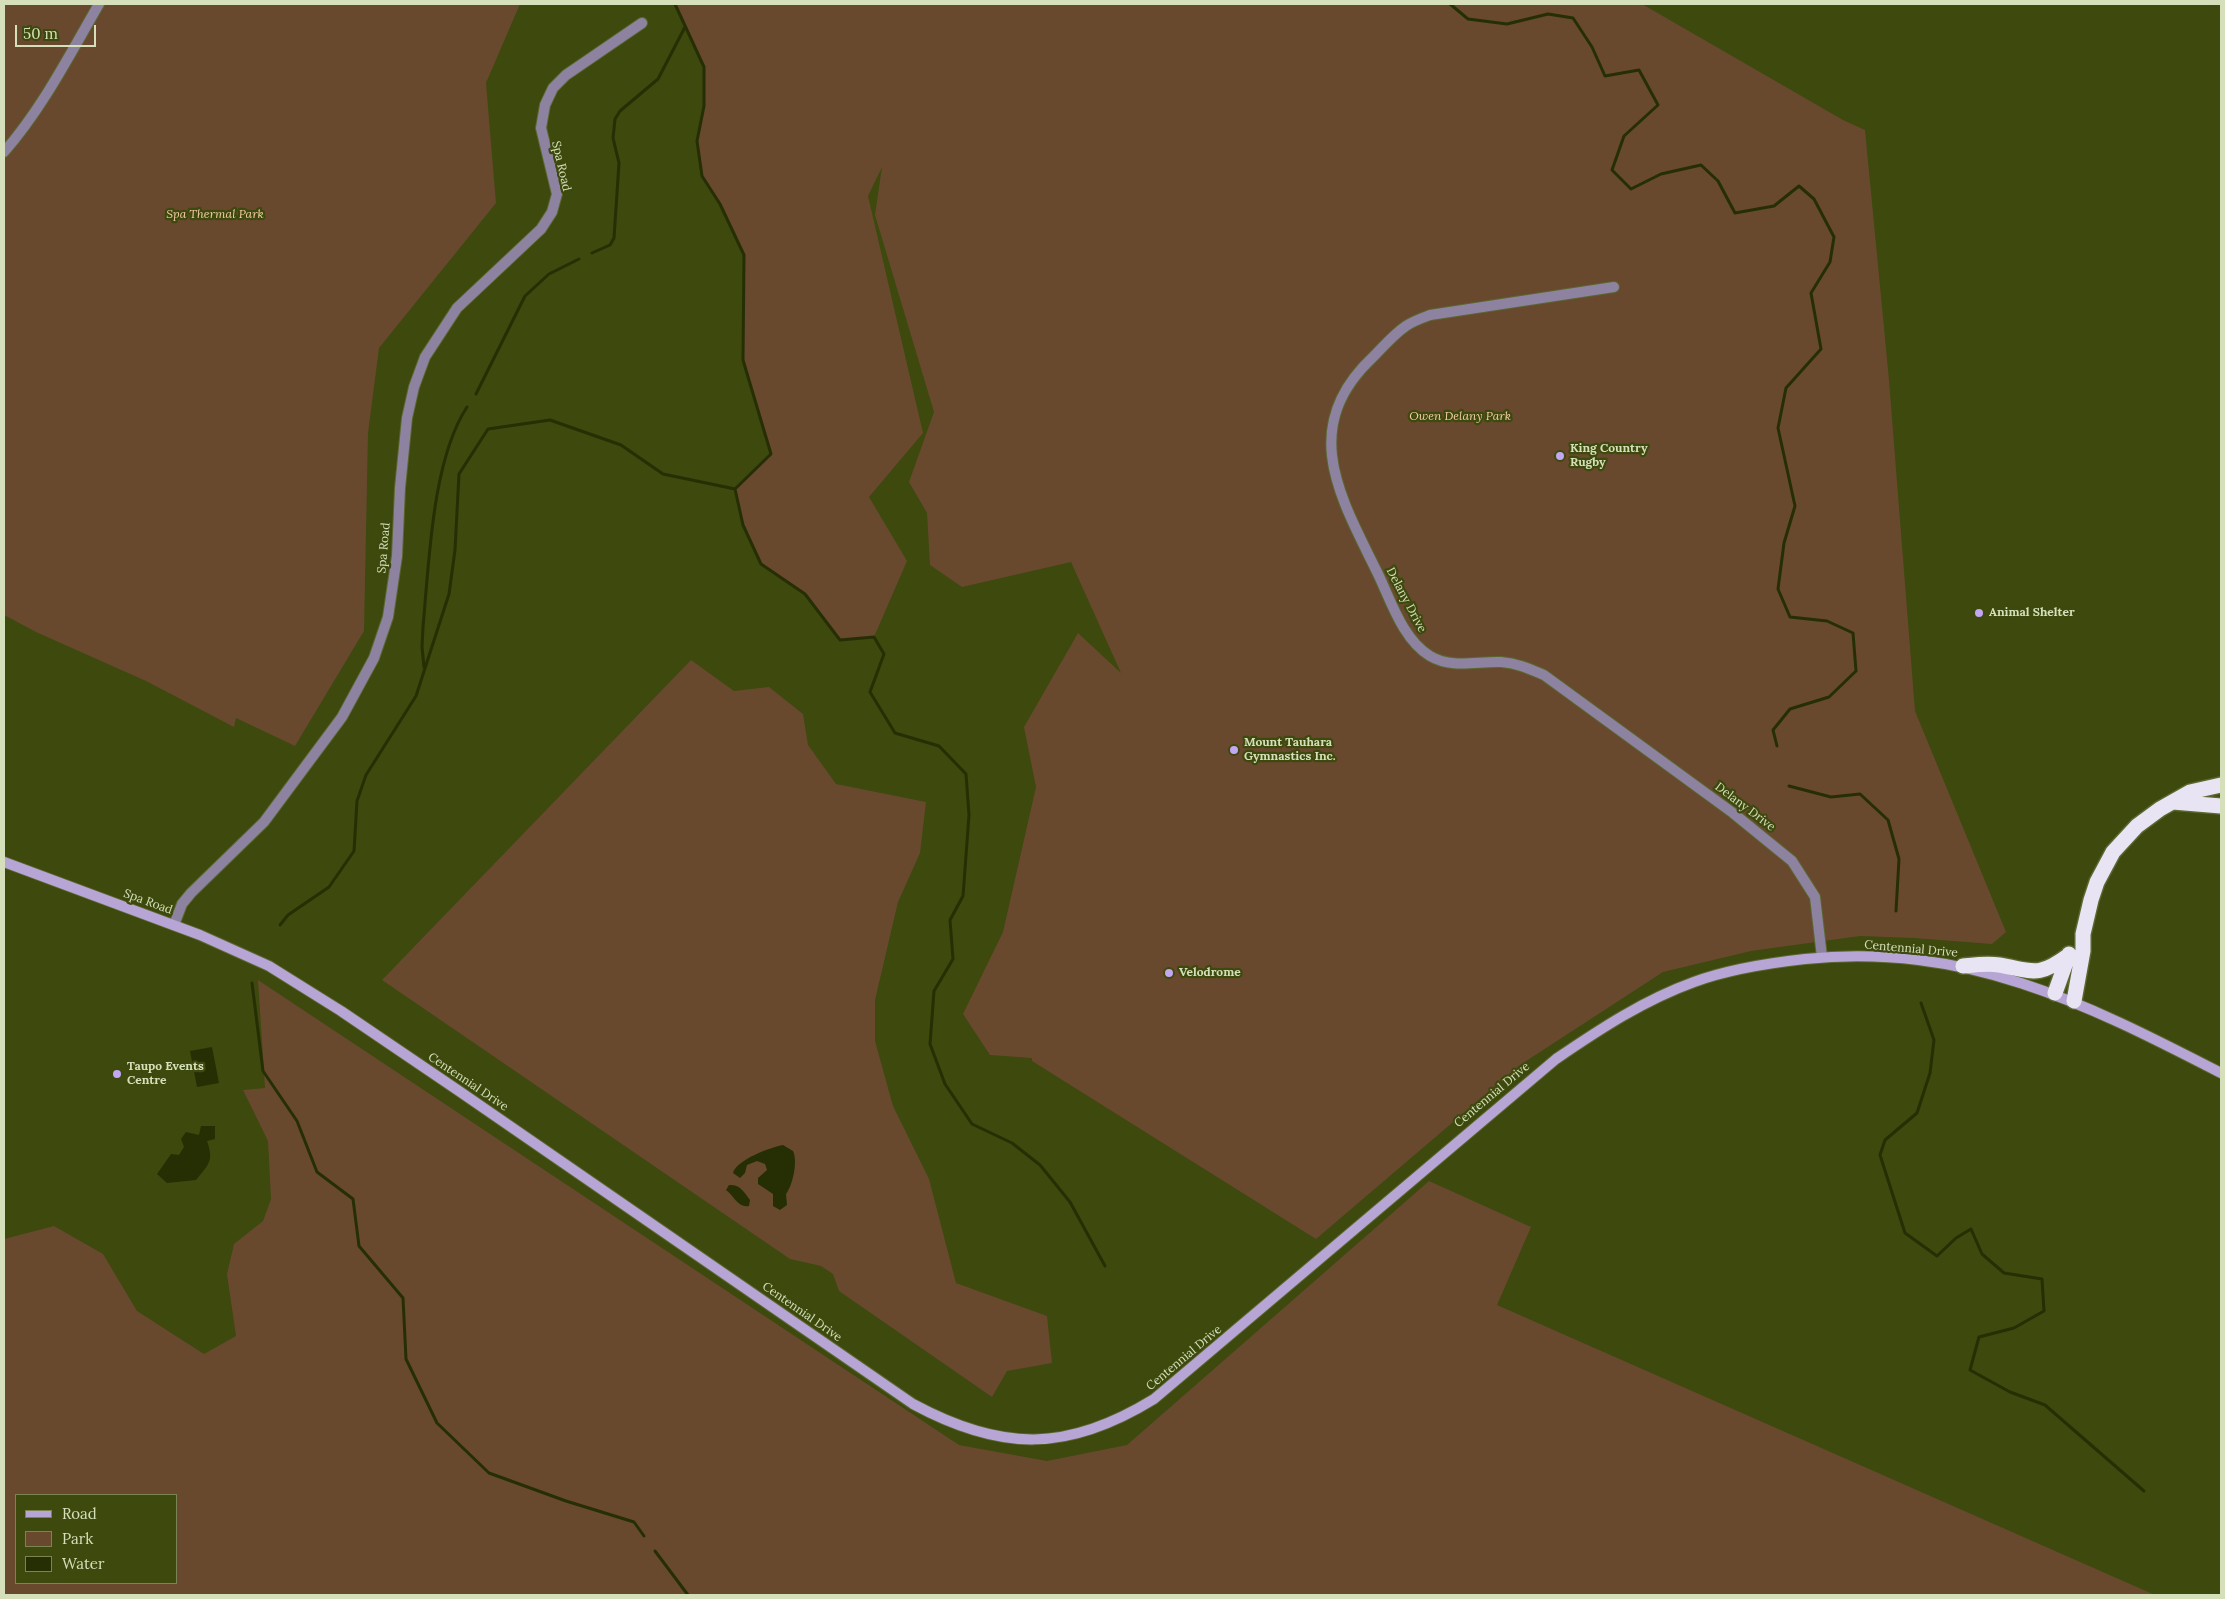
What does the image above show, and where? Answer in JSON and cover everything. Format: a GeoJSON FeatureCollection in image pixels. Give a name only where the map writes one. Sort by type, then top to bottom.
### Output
{"type":"FeatureCollection","features":[{"type":"Feature","properties":{"kind":"highway"},"geometry":{"type":"LineString","coordinates":[[2074,1001],[2082,951],[2082,934],[2097,882],[2113,852],[2137,826],[2173,802],[2190,792],[2221,784]]}},
{"type":"Feature","properties":{"kind":"highway"},"geometry":{"type":"LineString","coordinates":[[2173,802],[2221,806]]}},
{"type":"Feature","properties":{"kind":"highway"},"geometry":{"type":"LineString","coordinates":[[2055,993],[2072,945],[2082,934]]}},
{"type":"Feature","properties":{"kind":"highway"},"geometry":{"type":"LineString","coordinates":[[1963,966],[1997,965],[2037,972],[2052,967],[2069,955]]}},
{"type":"Feature","properties":{"kind":"main road","name":"Spa Road"},"geometry":{"type":"LineString","coordinates":[[4,862],[174,925]]}},
{"type":"Feature","properties":{"kind":"main road","name":"Centennial Drive"},"geometry":{"type":"LineString","coordinates":[[174,925],[243,952],[326,1001],[913,1404],[940,1419],[970,1431],[1023,1440],[1050,1439],[1102,1427],[1128,1415],[1154,1399],[1563,1054],[1626,1014],[1696,981],[1759,965],[1822,957],[1886,957],[1963,966],[2055,993],[2221,1073]]}},
{"type":"Feature","properties":{"kind":"street"},"geometry":{"type":"LineString","coordinates":[[4,152],[16,138],[55,80],[99,4]]}},
{"type":"Feature","properties":{"kind":"street","name":"Spa Road"},"geometry":{"type":"LineString","coordinates":[[174,925],[182,904],[191,893],[264,822],[342,717],[374,658],[388,617],[397,556],[400,488],[407,418],[414,387],[425,357],[457,308],[541,229],[552,212],[557,194],[541,128],[545,105],[553,88],[566,75],[642,23]]}},
{"type":"Feature","properties":{"kind":"street","name":"Delany Drive"},"geometry":{"type":"LineString","coordinates":[[1614,287],[1430,315],[1406,326],[1363,367],[1339,398],[1332,426],[1332,465],[1341,500],[1399,618],[1415,645],[1431,657],[1443,662],[1454,664],[1510,663],[1544,675],[1733,813],[1792,861],[1809,885],[1815,897],[1822,957]]}},
{"type":"Feature","properties":{"kind":"green space","name":"Spa Thermal Park"},"geometry":{"type":"Polygon","coordinates":[[[4,4],[520,4],[486,83],[496,203],[379,348],[368,433],[364,631],[295,746],[236,718],[234,727],[146,681],[36,632],[4,615],[4,4]]]}},
{"type":"Feature","properties":{"kind":"green space","name":"Owen Delany Park"},"geometry":{"type":"Polygon","coordinates":[[[675,4],[1642,4],[1843,120],[1865,130],[1889,380],[1915,711],[2006,932],[1992,944],[1860,936],[1751,951],[1663,972],[1520,1065],[1316,1239],[1032,1061],[1032,1058],[990,1055],[963,1014],[1003,932],[1036,787],[1024,727],[1078,633],[1121,673],[1071,562],[962,587],[930,565],[927,513],[909,482],[934,412],[875,215],[882,167],[868,196],[923,433],[869,497],[907,561],[874,637],[840,640],[805,594],[761,564],[743,525],[735,489],[771,454],[743,360],[744,255],[720,204],[702,176],[697,141],[704,106],[704,67],[675,4]]]}},
{"type":"Feature","properties":{"kind":"green space"},"geometry":{"type":"Polygon","coordinates":[[[691,660],[734,691],[769,687],[803,714],[808,745],[836,784],[926,802],[920,853],[898,902],[875,1000],[875,1041],[893,1106],[929,1179],[956,1283],[1047,1316],[1052,1363],[1007,1371],[992,1397],[839,1291],[833,1274],[821,1266],[790,1259],[382,980],[691,660]]]}},
{"type":"Feature","properties":{"kind":"green space"},"geometry":{"type":"Polygon","coordinates":[[[258,980],[959,1445],[1047,1461],[1127,1445],[1429,1181],[1531,1227],[1497,1305],[2155,1595],[4,1595],[4,1239],[54,1226],[103,1254],[137,1311],[204,1354],[236,1336],[227,1274],[234,1244],[263,1221],[271,1199],[268,1141],[243,1090],[265,1088],[258,980]]]}},
{"type":"Feature","properties":{"kind":"water"},"geometry":{"type":"Polygon","coordinates":[[[212,1047],[219,1083],[197,1087],[190,1051],[212,1047]]]}},
{"type":"Feature","properties":{"kind":"water"},"geometry":{"type":"Polygon","coordinates":[[[201,1126],[215,1126],[215,1139],[207,1141],[210,1158],[207,1166],[196,1180],[167,1183],[157,1174],[171,1154],[179,1155],[184,1147],[181,1139],[186,1132],[199,1135],[201,1126]]]}},
{"type":"Feature","properties":{"kind":"water"},"geometry":{"type":"Polygon","coordinates":[[[783,1145],[793,1151],[795,1167],[791,1185],[786,1194],[787,1205],[780,1210],[773,1206],[773,1194],[758,1184],[758,1178],[767,1170],[765,1164],[757,1161],[747,1165],[745,1173],[740,1178],[733,1173],[740,1163],[747,1159],[763,1151],[783,1145]]]}},
{"type":"Feature","properties":{"kind":"water"},"geometry":{"type":"Polygon","coordinates":[[[729,1185],[739,1187],[744,1191],[750,1200],[749,1206],[742,1205],[736,1201],[726,1190],[729,1185]]]}},
{"type":"Feature","properties":{"kind":"waterway"},"geometry":{"type":"LineString","coordinates":[[675,4],[704,67],[704,106],[697,141],[702,176],[720,204],[744,255],[743,360],[771,454],[735,489]]}},
{"type":"Feature","properties":{"kind":"waterway"},"geometry":{"type":"LineString","coordinates":[[1450,4],[1468,19],[1507,24],[1548,14],[1573,18],[1592,47],[1605,76],[1639,70],[1658,105],[1624,136],[1612,170],[1631,189],[1661,174],[1701,165],[1718,181],[1735,213],[1774,206],[1799,186],[1814,199],[1834,237],[1830,262],[1811,293],[1821,349],[1786,388],[1778,428],[1795,506],[1784,543],[1778,589],[1790,617],[1827,621],[1853,633],[1856,671],[1829,697],[1790,709],[1773,730],[1777,746]]}},
{"type":"Feature","properties":{"kind":"waterway"},"geometry":{"type":"LineString","coordinates":[[592,253],[610,245],[614,238],[619,163],[613,138],[615,119],[620,111],[658,79],[685,27]]}},
{"type":"Feature","properties":{"kind":"waterway"},"geometry":{"type":"LineString","coordinates":[[476,394],[525,296],[549,274],[579,259]]}},
{"type":"Feature","properties":{"kind":"waterway"},"geometry":{"type":"LineString","coordinates":[[424,667],[423,627],[434,513],[446,455],[455,429],[467,407]]}},
{"type":"Feature","properties":{"kind":"waterway"},"geometry":{"type":"LineString","coordinates":[[280,925],[288,915],[329,887],[354,851],[357,801],[366,775],[416,696],[449,594],[455,550],[459,474],[488,429],[550,420],[621,445],[663,474],[735,489]]}},
{"type":"Feature","properties":{"kind":"waterway"},"geometry":{"type":"LineString","coordinates":[[735,489],[743,525],[761,564],[805,594],[840,640],[874,637],[884,654],[870,692],[895,733],[939,746],[966,774],[969,815],[963,896],[950,920],[953,959],[934,991],[930,1044],[945,1084],[972,1124],[1012,1143],[1040,1165],[1070,1202],[1105,1266]]}},
{"type":"Feature","properties":{"kind":"waterway"},"geometry":{"type":"LineString","coordinates":[[1789,786],[1831,797],[1860,794],[1888,820],[1899,859],[1896,911]]}},
{"type":"Feature","properties":{"kind":"waterway"},"geometry":{"type":"LineString","coordinates":[[252,983],[263,1071],[297,1121],[317,1172],[353,1199],[359,1246],[403,1298],[406,1359],[437,1423],[489,1473],[566,1501],[634,1522],[644,1536]]}},
{"type":"Feature","properties":{"kind":"waterway"},"geometry":{"type":"LineString","coordinates":[[1921,1003],[1934,1040],[1930,1073],[1917,1113],[1885,1140],[1880,1155],[1905,1233],[1937,1256],[1956,1238],[1971,1229],[1982,1254],[2004,1273],[2042,1279],[2044,1311],[2014,1328],[1979,1337],[1970,1370],[2010,1392],[2045,1405],[2144,1491]]}},
{"type":"Feature","properties":{"kind":"waterway"},"geometry":{"type":"LineString","coordinates":[[655,1551],[688,1595]]}},
{"type":"Feature","properties":{"kind":"place","name":"King Country Rugby"},"geometry":{"type":"Point","coordinates":[1560,456]}},
{"type":"Feature","properties":{"kind":"place","name":"Animal Shelter"},"geometry":{"type":"Point","coordinates":[1979,613]}},
{"type":"Feature","properties":{"kind":"place","name":"Mount Tauhara Gymnastics Inc."},"geometry":{"type":"Point","coordinates":[1234,750]}},
{"type":"Feature","properties":{"kind":"place","name":"Velodrome"},"geometry":{"type":"Point","coordinates":[1169,973]}},
{"type":"Feature","properties":{"kind":"place","name":"Taupo Events Centre"},"geometry":{"type":"Point","coordinates":[117,1074]}}]}
